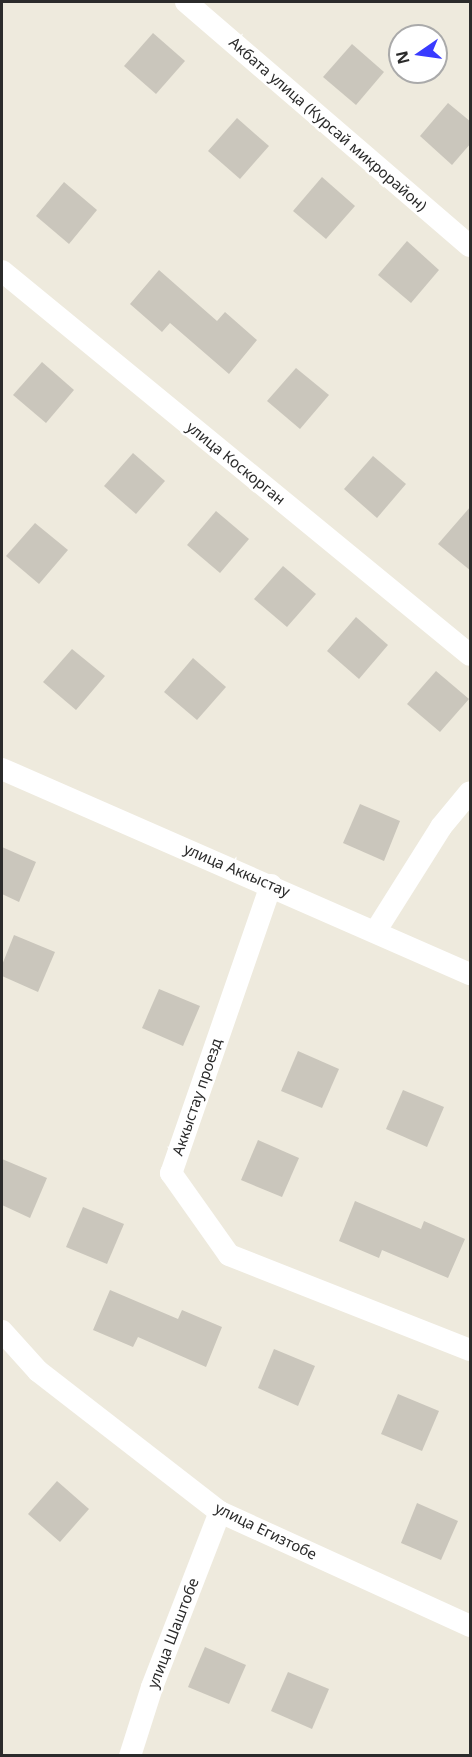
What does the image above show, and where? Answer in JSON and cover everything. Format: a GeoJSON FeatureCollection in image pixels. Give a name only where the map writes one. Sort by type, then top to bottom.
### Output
{"type":"FeatureCollection","features":[{"type":"Feature","properties":{"kind":"street","name":"Акбата улица (Курсай микрорайон)"},"geometry":{"type":"LineString","coordinates":[[186,2],[471,246]]}},
{"type":"Feature","properties":{"kind":"street","name":"улица Коскорган"},"geometry":{"type":"LineString","coordinates":[[2,271],[471,656]]}},
{"type":"Feature","properties":{"kind":"street","name":"улица Аккыстау"},"geometry":{"type":"LineString","coordinates":[[2,769],[471,974]]}},
{"type":"Feature","properties":{"kind":"street"},"geometry":{"type":"LineString","coordinates":[[375,932],[441,827],[471,792]]}},
{"type":"Feature","properties":{"kind":"street","name":"Аккыстау проезд"},"geometry":{"type":"LineString","coordinates":[[271,885],[171,1173],[229,1255],[471,1350]]}},
{"type":"Feature","properties":{"kind":"street","name":"улица Егизтобе"},"geometry":{"type":"LineString","coordinates":[[2,1331],[38,1371],[220,1512],[471,1626]]}},
{"type":"Feature","properties":{"kind":"street","name":"улица Шаштобе"},"geometry":{"type":"LineString","coordinates":[[130,1755],[152,1687],[220,1512]]}},
{"type":"Feature","properties":{"kind":"building"},"geometry":{"type":"Polygon","coordinates":[[[153,33],[185,61],[156,94],[124,66],[153,33]]]}},
{"type":"Feature","properties":{"kind":"building"},"geometry":{"type":"Polygon","coordinates":[[[352,44],[384,72],[356,105],[323,77],[352,44]]]}},
{"type":"Feature","properties":{"kind":"building"},"geometry":{"type":"Polygon","coordinates":[[[448,103],[471,122],[471,143],[452,165],[420,136],[448,103]]]}},
{"type":"Feature","properties":{"kind":"building"},"geometry":{"type":"Polygon","coordinates":[[[237,118],[269,146],[240,179],[208,151],[237,118]]]}},
{"type":"Feature","properties":{"kind":"building"},"geometry":{"type":"Polygon","coordinates":[[[322,177],[355,206],[326,239],[293,211],[322,177]]]}},
{"type":"Feature","properties":{"kind":"building"},"geometry":{"type":"Polygon","coordinates":[[[64,182],[97,210],[69,244],[36,216],[64,182]]]}},
{"type":"Feature","properties":{"kind":"building"},"geometry":{"type":"Polygon","coordinates":[[[407,241],[439,270],[411,303],[378,275],[407,241]]]}},
{"type":"Feature","properties":{"kind":"building"},"geometry":{"type":"Polygon","coordinates":[[[159,270],[217,321],[225,312],[257,340],[229,374],[170,323],[162,332],[130,304],[159,270]]]}},
{"type":"Feature","properties":{"kind":"building"},"geometry":{"type":"Polygon","coordinates":[[[42,362],[74,390],[46,423],[13,395],[42,362]]]}},
{"type":"Feature","properties":{"kind":"building"},"geometry":{"type":"Polygon","coordinates":[[[296,368],[329,395],[300,429],[267,401],[296,368]]]}},
{"type":"Feature","properties":{"kind":"building"},"geometry":{"type":"Polygon","coordinates":[[[133,453],[165,481],[136,514],[104,486],[133,453]]]}},
{"type":"Feature","properties":{"kind":"building"},"geometry":{"type":"Polygon","coordinates":[[[373,456],[406,484],[377,518],[344,489],[373,456]]]}},
{"type":"Feature","properties":{"kind":"building"},"geometry":{"type":"Polygon","coordinates":[[[471,506],[471,571],[438,544],[471,506]]]}},
{"type":"Feature","properties":{"kind":"building"},"geometry":{"type":"Polygon","coordinates":[[[216,511],[249,539],[220,573],[187,545],[216,511]]]}},
{"type":"Feature","properties":{"kind":"building"},"geometry":{"type":"Polygon","coordinates":[[[35,523],[68,550],[39,584],[6,556],[35,523]]]}},
{"type":"Feature","properties":{"kind":"building"},"geometry":{"type":"Polygon","coordinates":[[[283,566],[316,594],[287,627],[254,599],[283,566]]]}},
{"type":"Feature","properties":{"kind":"building"},"geometry":{"type":"Polygon","coordinates":[[[356,617],[388,645],[359,679],[327,651],[356,617]]]}},
{"type":"Feature","properties":{"kind":"building"},"geometry":{"type":"Polygon","coordinates":[[[72,649],[105,676],[76,710],[43,682],[72,649]]]}},
{"type":"Feature","properties":{"kind":"building"},"geometry":{"type":"Polygon","coordinates":[[[193,658],[226,687],[197,720],[164,692],[193,658]]]}},
{"type":"Feature","properties":{"kind":"building"},"geometry":{"type":"Polygon","coordinates":[[[436,671],[469,699],[440,732],[407,704],[436,671]]]}},
{"type":"Feature","properties":{"kind":"building"},"geometry":{"type":"Polygon","coordinates":[[[360,804],[400,821],[384,861],[343,843],[360,804]]]}},
{"type":"Feature","properties":{"kind":"building"},"geometry":{"type":"Polygon","coordinates":[[[2,847],[36,862],[19,902],[2,894],[2,847]]]}},
{"type":"Feature","properties":{"kind":"building"},"geometry":{"type":"Polygon","coordinates":[[[14,935],[55,952],[38,992],[2,976],[2,965],[14,935]]]}},
{"type":"Feature","properties":{"kind":"building"},"geometry":{"type":"Polygon","coordinates":[[[159,989],[200,1006],[183,1046],[142,1028],[159,989]]]}},
{"type":"Feature","properties":{"kind":"building"},"geometry":{"type":"Polygon","coordinates":[[[298,1051],[339,1069],[322,1108],[281,1091],[298,1051]]]}},
{"type":"Feature","properties":{"kind":"building"},"geometry":{"type":"Polygon","coordinates":[[[403,1090],[444,1107],[427,1147],[386,1129],[403,1090]]]}},
{"type":"Feature","properties":{"kind":"building"},"geometry":{"type":"Polygon","coordinates":[[[258,1140],[299,1158],[282,1197],[241,1180],[258,1140]]]}},
{"type":"Feature","properties":{"kind":"building"},"geometry":{"type":"Polygon","coordinates":[[[2,1159],[47,1178],[30,1218],[2,1205],[2,1159]]]}},
{"type":"Feature","properties":{"kind":"building"},"geometry":{"type":"Polygon","coordinates":[[[355,1201],[421,1229],[424,1221],[465,1239],[448,1278],[382,1250],[379,1258],[339,1241],[355,1201]]]}},
{"type":"Feature","properties":{"kind":"building"},"geometry":{"type":"Polygon","coordinates":[[[83,1207],[124,1224],[107,1264],[66,1247],[83,1207]]]}},
{"type":"Feature","properties":{"kind":"building"},"geometry":{"type":"Polygon","coordinates":[[[110,1290],[178,1319],[182,1310],[222,1327],[206,1367],[138,1337],[133,1347],[93,1330],[110,1290]]]}},
{"type":"Feature","properties":{"kind":"building"},"geometry":{"type":"Polygon","coordinates":[[[274,1349],[315,1366],[298,1406],[258,1388],[274,1349]]]}},
{"type":"Feature","properties":{"kind":"building"},"geometry":{"type":"Polygon","coordinates":[[[398,1394],[439,1411],[422,1451],[381,1434],[398,1394]]]}},
{"type":"Feature","properties":{"kind":"building"},"geometry":{"type":"Polygon","coordinates":[[[57,1481],[89,1509],[60,1542],[28,1514],[57,1481]]]}},
{"type":"Feature","properties":{"kind":"building"},"geometry":{"type":"Polygon","coordinates":[[[417,1503],[458,1521],[441,1560],[401,1543],[417,1503]]]}},
{"type":"Feature","properties":{"kind":"building"},"geometry":{"type":"Polygon","coordinates":[[[205,1647],[246,1665],[229,1704],[188,1687],[205,1647]]]}},
{"type":"Feature","properties":{"kind":"building"},"geometry":{"type":"Polygon","coordinates":[[[288,1672],[329,1689],[312,1729],[271,1711],[288,1672]]]}}]}
